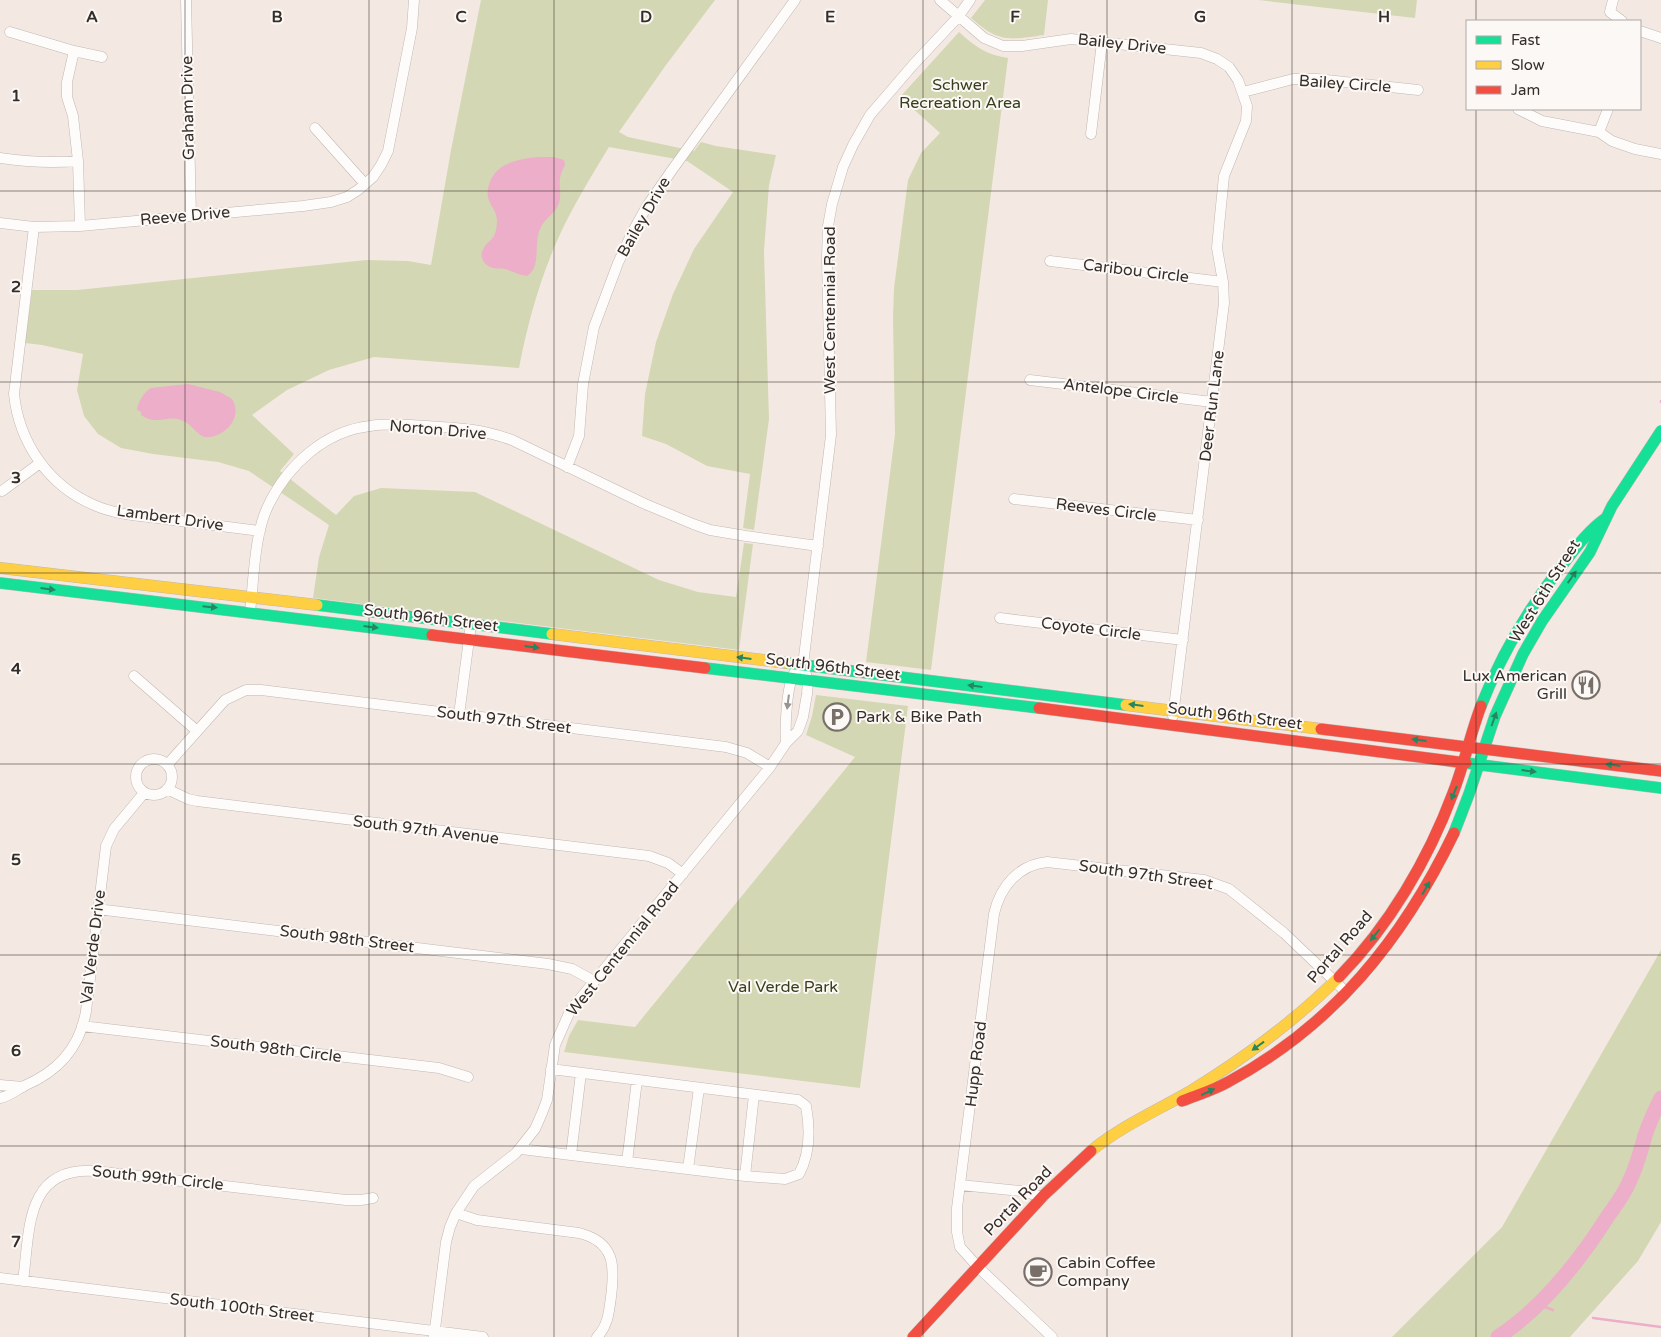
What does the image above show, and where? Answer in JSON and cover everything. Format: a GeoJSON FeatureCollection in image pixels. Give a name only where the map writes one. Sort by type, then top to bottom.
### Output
{"type":"FeatureCollection","features":[{"type":"Feature","properties":{"kind":"main road","name":"West 6th Street"},"geometry":{"type":"LineString","coordinates":[[1479,765],[1496,714],[1518,664],[1546,614],[1589,552],[1606,518],[1661,431]]}},
{"type":"Feature","properties":{"kind":"main road","name":"West 6th Street"},"geometry":{"type":"LineString","coordinates":[[1468,746],[1486,695],[1521,624],[1535,602],[1588,532],[1606,518]]}},
{"type":"Feature","properties":{"kind":"main road","name":"South 96th Street"},"geometry":{"type":"LineString","coordinates":[[0,568],[252,597],[1661,771]]}},
{"type":"Feature","properties":{"kind":"main road","name":"South 96th Street"},"geometry":{"type":"LineString","coordinates":[[0,583],[250,612],[468,644],[808,680],[1661,788]]}},
{"type":"Feature","properties":{"kind":"main road","name":"Portal Road"},"geometry":{"type":"LineString","coordinates":[[913,1337],[1042,1197],[1078,1162],[1099,1145],[1162,1108],[1260,1045],[1309,1006],[1335,981],[1383,925],[1419,868],[1449,806],[1468,746]]}},
{"type":"Feature","properties":{"kind":"main road","name":"Portal Road"},"geometry":{"type":"LineString","coordinates":[[1162,1108],[1222,1086],[1256,1066],[1308,1028],[1346,992],[1394,936],[1426,887],[1456,830],[1479,765]]}},
{"type":"Feature","properties":{"kind":"street","name":"Graham Drive"},"geometry":{"type":"LineString","coordinates":[[186,0],[191,216]]}},
{"type":"Feature","properties":{"kind":"street","name":"Reeve Drive"},"geometry":{"type":"LineString","coordinates":[[0,223],[34,227],[80,226],[304,206],[331,202],[347,197],[365,184],[377,171],[388,151],[412,28],[414,0]]}},
{"type":"Feature","properties":{"kind":"street","name":"Bailey Drive"},"geometry":{"type":"LineString","coordinates":[[567,467],[578,436],[582,384],[594,327],[628,240],[658,189],[795,0]]}},
{"type":"Feature","properties":{"kind":"street","name":"Bailey Drive"},"geometry":{"type":"LineString","coordinates":[[940,0],[984,38],[1003,46],[1022,46],[1071,38],[1202,54],[1217,59],[1229,67],[1238,80],[1243,92]]}},
{"type":"Feature","properties":{"kind":"street","name":"West Centennial Road"},"geometry":{"type":"LineString","coordinates":[[435,1334],[446,1242],[450,1227],[456,1213],[474,1186],[520,1149],[530,1136],[542,1113],[548,1094],[554,1046],[564,1022],[594,981],[770,767],[786,743],[798,731],[804,717],[808,680],[803,665],[831,435],[827,258],[828,226],[832,204],[843,167],[870,115],[958,17],[970,0]]}},
{"type":"Feature","properties":{"kind":"street"},"geometry":{"type":"LineString","coordinates":[[1613,0],[1610,12],[1621,20]]}},
{"type":"Feature","properties":{"kind":"street"},"geometry":{"type":"LineString","coordinates":[[1641,31],[1661,38]]}},
{"type":"Feature","properties":{"kind":"street"},"geometry":{"type":"LineString","coordinates":[[10,32],[74,51],[102,57]]}},
{"type":"Feature","properties":{"kind":"street"},"geometry":{"type":"LineString","coordinates":[[1091,134],[1102,42]]}},
{"type":"Feature","properties":{"kind":"street"},"geometry":{"type":"LineString","coordinates":[[74,51],[67,82],[67,97],[74,116],[78,161],[80,226]]}},
{"type":"Feature","properties":{"kind":"street","name":"Bailey Circle"},"geometry":{"type":"LineString","coordinates":[[1243,92],[1293,79],[1317,78],[1418,90]]}},
{"type":"Feature","properties":{"kind":"street","name":"Deer Run Lane"},"geometry":{"type":"LineString","coordinates":[[1172,725],[1224,303],[1223,282],[1217,248],[1224,176],[1246,121],[1247,106],[1243,92]]}},
{"type":"Feature","properties":{"kind":"street"},"geometry":{"type":"LineString","coordinates":[[1518,110],[1542,122],[1599,132],[1612,141],[1635,150],[1661,154]]}},
{"type":"Feature","properties":{"kind":"street"},"geometry":{"type":"LineString","coordinates":[[1599,132],[1608,110]]}},
{"type":"Feature","properties":{"kind":"street"},"geometry":{"type":"LineString","coordinates":[[315,128],[365,184]]}},
{"type":"Feature","properties":{"kind":"street"},"geometry":{"type":"LineString","coordinates":[[0,158],[35,162],[78,161]]}},
{"type":"Feature","properties":{"kind":"street","name":"Lambert Drive"},"geometry":{"type":"LineString","coordinates":[[34,227],[14,394],[15,408],[22,431],[30,449],[40,463],[72,493],[95,506],[129,515],[260,531]]}},
{"type":"Feature","properties":{"kind":"street","name":"Caribou Circle"},"geometry":{"type":"LineString","coordinates":[[1050,261],[1223,282]]}},
{"type":"Feature","properties":{"kind":"street","name":"Antelope Circle"},"geometry":{"type":"LineString","coordinates":[[1030,380],[1212,402]]}},
{"type":"Feature","properties":{"kind":"street","name":"Norton Drive"},"geometry":{"type":"LineString","coordinates":[[250,612],[260,531],[268,505],[287,474],[301,459],[326,440],[348,431],[368,426],[409,425],[490,432],[512,440],[645,504],[710,530],[818,546]]}},
{"type":"Feature","properties":{"kind":"street"},"geometry":{"type":"LineString","coordinates":[[2,492],[40,463]]}},
{"type":"Feature","properties":{"kind":"street","name":"Reeves Circle"},"geometry":{"type":"LineString","coordinates":[[1014,499],[1198,520]]}},
{"type":"Feature","properties":{"kind":"street","name":"Coyote Circle"},"geometry":{"type":"LineString","coordinates":[[1000,618],[1183,640]]}},
{"type":"Feature","properties":{"kind":"street"},"geometry":{"type":"LineString","coordinates":[[459,715],[471,624]]}},
{"type":"Feature","properties":{"kind":"street"},"geometry":{"type":"LineString","coordinates":[[786,743],[785,726],[792,679],[796,669],[803,665]]}},
{"type":"Feature","properties":{"kind":"street"},"geometry":{"type":"LineString","coordinates":[[134,676],[197,731],[167,765]]}},
{"type":"Feature","properties":{"kind":"street","name":"South 97th Street"},"geometry":{"type":"LineString","coordinates":[[197,731],[225,700],[246,690],[261,690],[726,746],[747,752],[770,767]]}},
{"type":"Feature","properties":{"kind":"street"},"geometry":{"type":"LineString","coordinates":[[156,759],[167,765],[172,778],[167,789],[160,794],[144,793],[137,785],[137,770],[141,765],[156,759]]}},
{"type":"Feature","properties":{"kind":"street","name":"South 97th Avenue"},"geometry":{"type":"LineString","coordinates":[[167,789],[197,801],[649,856],[663,861],[683,874]]}},
{"type":"Feature","properties":{"kind":"street","name":"Val Verde Drive"},"geometry":{"type":"LineString","coordinates":[[0,1098],[10,1096],[23,1087],[36,1082],[57,1066],[70,1050],[82,1026],[86,1011],[104,856],[109,838],[144,793]]}},
{"type":"Feature","properties":{"kind":"street","name":"South 97th Street"},"geometry":{"type":"LineString","coordinates":[[1028,868],[1036,863],[1047,862],[1204,880],[1230,889],[1284,933],[1346,992]]}},
{"type":"Feature","properties":{"kind":"street","name":"Hupp Road"},"geometry":{"type":"LineString","coordinates":[[978,1266],[960,1247],[956,1232],[957,1208],[996,903],[1012,878],[1028,868]]}},
{"type":"Feature","properties":{"kind":"street","name":"South 98th Street"},"geometry":{"type":"LineString","coordinates":[[97,909],[548,964],[572,969],[594,981]]}},
{"type":"Feature","properties":{"kind":"street","name":"South 98th Circle"},"geometry":{"type":"LineString","coordinates":[[82,1026],[439,1068],[468,1077]]}},
{"type":"Feature","properties":{"kind":"street"},"geometry":{"type":"LineString","coordinates":[[520,1149],[745,1176],[785,1179],[799,1174],[807,1149],[809,1125],[806,1106],[798,1100],[551,1069]]}},
{"type":"Feature","properties":{"kind":"street"},"geometry":{"type":"LineString","coordinates":[[571,1155],[581,1073]]}},
{"type":"Feature","properties":{"kind":"street"},"geometry":{"type":"LineString","coordinates":[[627,1162],[637,1080]]}},
{"type":"Feature","properties":{"kind":"street"},"geometry":{"type":"LineString","coordinates":[[0,1085],[23,1087]]}},
{"type":"Feature","properties":{"kind":"street"},"geometry":{"type":"LineString","coordinates":[[688,1169],[699,1088]]}},
{"type":"Feature","properties":{"kind":"street"},"geometry":{"type":"LineString","coordinates":[[745,1176],[754,1095]]}},
{"type":"Feature","properties":{"kind":"street","name":"South 99th Circle"},"geometry":{"type":"LineString","coordinates":[[23,1281],[31,1218],[35,1203],[40,1193],[52,1182],[74,1172],[94,1171],[346,1200],[373,1198]]}},
{"type":"Feature","properties":{"kind":"street"},"geometry":{"type":"LineString","coordinates":[[960,1185],[1021,1191],[1042,1197]]}},
{"type":"Feature","properties":{"kind":"street"},"geometry":{"type":"LineString","coordinates":[[456,1213],[477,1220],[579,1233],[593,1237],[605,1247],[610,1256],[614,1273],[607,1321],[597,1337]]}},
{"type":"Feature","properties":{"kind":"street"},"geometry":{"type":"LineString","coordinates":[[978,1266],[1052,1337]]}},
{"type":"Feature","properties":{"kind":"street","name":"South 100th Street"},"geometry":{"type":"LineString","coordinates":[[0,1278],[435,1334],[483,1337]]}},
{"type":"Feature","properties":{"kind":"green space"},"geometry":{"type":"Polygon","coordinates":[[[481,0],[715,0],[619,132],[628,137],[694,151],[701,142],[776,155],[769,185],[764,251],[769,419],[754,530],[743,528],[750,474],[707,466],[666,444],[642,436],[645,394],[656,342],[673,294],[694,249],[733,192],[687,161],[609,147],[574,207],[552,253],[533,310],[519,368],[374,357],[329,370],[287,390],[252,415],[294,454],[280,471],[336,515],[354,496],[381,488],[475,492],[659,580],[698,592],[736,597],[744,543],[753,544],[739,650],[313,598],[319,557],[329,525],[249,471],[218,462],[121,448],[98,434],[84,416],[77,390],[83,354],[25,343],[32,290],[77,290],[366,260],[408,261],[431,265],[451,150],[481,0]]]}},
{"type":"Feature","properties":{"kind":"green space","name":"Schwer Recreation Area"},"geometry":{"type":"Polygon","coordinates":[[[985,0],[1048,0],[1044,35],[1005,38],[989,32],[971,18],[985,0]]]}},
{"type":"Feature","properties":{"kind":"green space"},"geometry":{"type":"Polygon","coordinates":[[[1258,0],[1417,0],[1415,18],[1258,0]]]}},
{"type":"Feature","properties":{"kind":"green space","name":"Schwer Recreation Area"},"geometry":{"type":"Polygon","coordinates":[[[959,32],[981,49],[994,55],[1008,58],[931,670],[866,662],[895,434],[894,288],[908,180],[921,153],[940,133],[900,97],[959,32]]]}},
{"type":"Feature","properties":{"kind":"green space","name":"Val Verde Park"},"geometry":{"type":"Polygon","coordinates":[[[816,695],[908,706],[860,1088],[564,1052],[569,1036],[578,1020],[635,1027],[855,757],[806,735],[816,695]]]}},
{"type":"Feature","properties":{"kind":"green space"},"geometry":{"type":"Polygon","coordinates":[[[1661,950],[1661,1222],[1638,1261],[1570,1337],[1392,1337],[1502,1227],[1661,950]]]}},
{"type":"Feature","properties":{"kind":"shaded area"},"geometry":{"type":"Polygon","coordinates":[[[542,157],[564,160],[565,165],[560,176],[559,203],[555,211],[542,225],[538,236],[534,268],[527,276],[505,269],[490,267],[483,260],[482,251],[494,236],[497,227],[496,214],[488,195],[492,177],[503,166],[510,163],[542,157]]]}},
{"type":"Feature","properties":{"kind":"shaded area"},"geometry":{"type":"Polygon","coordinates":[[[188,384],[220,392],[232,399],[235,413],[230,426],[218,435],[204,437],[188,423],[181,420],[152,420],[141,415],[141,412],[137,410],[142,398],[151,388],[188,384]]]}},
{"type":"Feature","properties":{"kind":"waterway"},"geometry":{"type":"LineString","coordinates":[[1498,1337],[1530,1312],[1559,1282],[1585,1249],[1626,1190],[1647,1130],[1661,1098]]}},
{"type":"Feature","properties":{"kind":"waterway"},"geometry":{"type":"LineString","coordinates":[[1537,1304],[1553,1310]]}},
{"type":"Feature","properties":{"kind":"waterway"},"geometry":{"type":"LineString","coordinates":[[1593,1318],[1661,1327]]}},
{"type":"Feature","properties":{"kind":"traffic: fast"},"geometry":{"type":"LineString","coordinates":[[1454,833],[1495,716],[1523,654],[1542,621],[1590,552],[1612,506],[1661,431]]}},
{"type":"Feature","properties":{"kind":"traffic: fast"},"geometry":{"type":"LineString","coordinates":[[1481,706],[1507,650],[1551,579],[1579,544],[1606,518]]}},
{"type":"Feature","properties":{"kind":"traffic: fast"},"geometry":{"type":"LineString","coordinates":[[0,583],[432,635]]}},
{"type":"Feature","properties":{"kind":"traffic: fast"},"geometry":{"type":"LineString","coordinates":[[317,605],[552,634]]}},
{"type":"Feature","properties":{"kind":"traffic: fast"},"geometry":{"type":"LineString","coordinates":[[787,663],[1126,705]]}},
{"type":"Feature","properties":{"kind":"traffic: fast"},"geometry":{"type":"LineString","coordinates":[[705,668],[1039,708]]}},
{"type":"Feature","properties":{"kind":"traffic: fast"},"geometry":{"type":"LineString","coordinates":[[1466,763],[1661,788]]}},
{"type":"Feature","properties":{"kind":"traffic: slow"},"geometry":{"type":"LineString","coordinates":[[0,568],[317,605]]}},
{"type":"Feature","properties":{"kind":"traffic: slow"},"geometry":{"type":"LineString","coordinates":[[552,634],[787,663]]}},
{"type":"Feature","properties":{"kind":"traffic: slow"},"geometry":{"type":"LineString","coordinates":[[1126,705],[1321,729]]}},
{"type":"Feature","properties":{"kind":"traffic: slow"},"geometry":{"type":"LineString","coordinates":[[1091,1151],[1114,1134],[1189,1092],[1248,1053],[1322,994],[1339,977]]}},
{"type":"Feature","properties":{"kind":"traffic: jam"},"geometry":{"type":"LineString","coordinates":[[432,635],[705,668]]}},
{"type":"Feature","properties":{"kind":"traffic: jam"},"geometry":{"type":"LineString","coordinates":[[1339,977],[1390,914],[1432,843],[1453,793],[1481,706]]}},
{"type":"Feature","properties":{"kind":"traffic: jam"},"geometry":{"type":"LineString","coordinates":[[1039,708],[1466,763]]}},
{"type":"Feature","properties":{"kind":"traffic: jam"},"geometry":{"type":"LineString","coordinates":[[1321,729],[1661,771]]}},
{"type":"Feature","properties":{"kind":"traffic: jam"},"geometry":{"type":"LineString","coordinates":[[1182,1101],[1223,1085],[1266,1060],[1332,1007],[1388,944],[1412,909],[1454,833]]}},
{"type":"Feature","properties":{"kind":"traffic: jam"},"geometry":{"type":"LineString","coordinates":[[913,1337],[1044,1195],[1091,1151]]}},
{"type":"Feature","properties":{"kind":"place","name":"Lux American Grill"},"geometry":{"type":"Point","coordinates":[1586,685]}},
{"type":"Feature","properties":{"kind":"place","name":"Park & Bike Path"},"geometry":{"type":"Point","coordinates":[837,717]}},
{"type":"Feature","properties":{"kind":"place","name":"Cabin Coffee Company"},"geometry":{"type":"Point","coordinates":[1038,1272]}}]}
